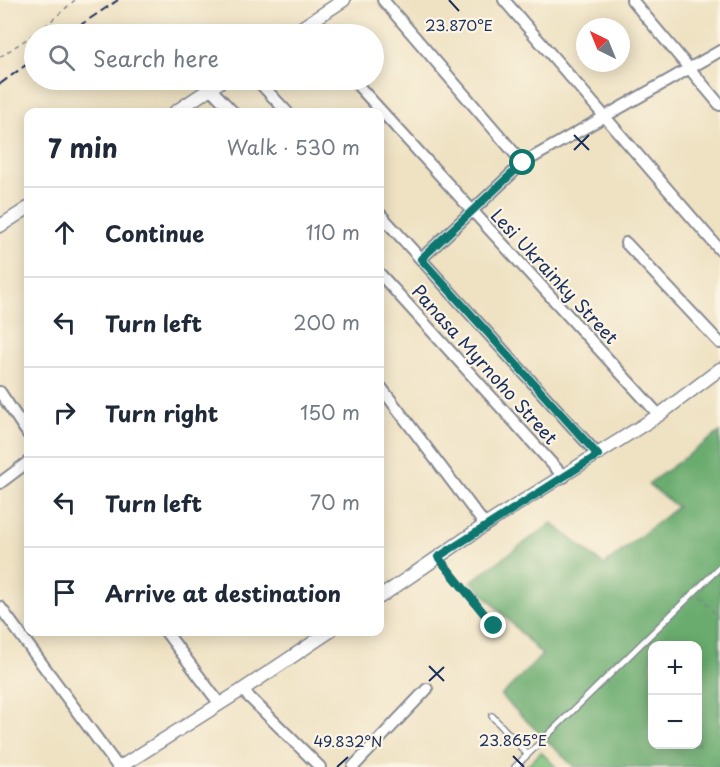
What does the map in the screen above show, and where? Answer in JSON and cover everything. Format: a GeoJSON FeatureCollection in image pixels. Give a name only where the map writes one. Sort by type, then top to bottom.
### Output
{"type":"FeatureCollection","features":[{"type":"Feature","properties":{"kind":"street"},"geometry":{"type":"LineString","coordinates":[[316,24],[344,0]]}},
{"type":"Feature","properties":{"kind":"street"},"geometry":{"type":"LineString","coordinates":[[383,0],[523,163]]}},
{"type":"Feature","properties":{"kind":"street"},"geometry":{"type":"LineString","coordinates":[[504,0],[720,250]]}},
{"type":"Feature","properties":{"kind":"street"},"geometry":{"type":"LineString","coordinates":[[632,0],[720,105]]}},
{"type":"Feature","properties":{"kind":"street"},"geometry":{"type":"LineString","coordinates":[[421,259],[523,163],[720,51]]}},
{"type":"Feature","properties":{"kind":"street"},"geometry":{"type":"LineString","coordinates":[[182,108],[207,90]]}},
{"type":"Feature","properties":{"kind":"street"},"geometry":{"type":"LineString","coordinates":[[212,90],[229,108]]}},
{"type":"Feature","properties":{"kind":"street"},"geometry":{"type":"LineString","coordinates":[[266,90],[283,108]]}},
{"type":"Feature","properties":{"kind":"street","name":"Lesi Ukrainky Street"},"geometry":{"type":"LineString","coordinates":[[362,90],[378,108]]}},
{"type":"Feature","properties":{"kind":"street","name":"Lesi Ukrainky Street"},"geometry":{"type":"LineString","coordinates":[[384,115],[659,415]]}},
{"type":"Feature","properties":{"kind":"street"},"geometry":{"type":"LineString","coordinates":[[0,226],[24,211]]}},
{"type":"Feature","properties":{"kind":"street"},"geometry":{"type":"LineString","coordinates":[[384,218],[598,455]]}},
{"type":"Feature","properties":{"kind":"street"},"geometry":{"type":"LineString","coordinates":[[626,243],[720,343]]}},
{"type":"Feature","properties":{"kind":"street","name":"Panasa Myrnoho Street"},"geometry":{"type":"LineString","coordinates":[[384,278],[564,477]]}},
{"type":"Feature","properties":{"kind":"street"},"geometry":{"type":"LineString","coordinates":[[384,594],[485,525],[659,415],[720,369]]}},
{"type":"Feature","properties":{"kind":"street"},"geometry":{"type":"LineString","coordinates":[[384,391],[485,525]]}},
{"type":"Feature","properties":{"kind":"street"},"geometry":{"type":"LineString","coordinates":[[0,392],[24,428]]}},
{"type":"Feature","properties":{"kind":"street"},"geometry":{"type":"LineString","coordinates":[[0,483],[24,465]]}},
{"type":"Feature","properties":{"kind":"street"},"geometry":{"type":"LineString","coordinates":[[0,607],[119,767],[323,636]]}},
{"type":"Feature","properties":{"kind":"street"},"geometry":{"type":"LineString","coordinates":[[169,636],[219,703]]}},
{"type":"Feature","properties":{"kind":"street"},"geometry":{"type":"LineString","coordinates":[[353,767],[428,689]]}},
{"type":"Feature","properties":{"kind":"street"},"geometry":{"type":"LineString","coordinates":[[242,690],[320,767]]}},
{"type":"Feature","properties":{"kind":"lane"},"geometry":{"type":"LineString","coordinates":[[438,557],[494,626]]}},
{"type":"Feature","properties":{"kind":"lane"},"geometry":{"type":"LineString","coordinates":[[515,767],[720,567]]}},
{"type":"Feature","properties":{"kind":"lane"},"geometry":{"type":"LineString","coordinates":[[492,716],[527,754]]}},
{"type":"Feature","properties":{"kind":"path"},"geometry":{"type":"LineString","coordinates":[[48,24],[75,0]]}},
{"type":"Feature","properties":{"kind":"path"},"geometry":{"type":"LineString","coordinates":[[0,57],[24,41]]}},
{"type":"Feature","properties":{"kind":"path"},"geometry":{"type":"LineString","coordinates":[[695,591],[720,619]]}},
{"type":"Feature","properties":{"kind":"green space"},"geometry":{"type":"Polygon","coordinates":[[[720,432],[720,767],[574,767],[501,696],[542,655],[471,581],[552,523],[604,565],[677,507],[648,484],[720,432]]]}},
{"type":"Feature","properties":{"kind":"green space"},"geometry":{"type":"Polygon","coordinates":[[[541,752],[556,767],[526,767],[541,752]]]}},
{"type":"Feature","properties":{"kind":"railway"},"geometry":{"type":"LineString","coordinates":[[82,24],[118,0]]}},
{"type":"Feature","properties":{"kind":"railway"},"geometry":{"type":"LineString","coordinates":[[0,84],[24,66]]}},
{"type":"Feature","properties":{"kind":"route"},"geometry":{"type":"LineString","coordinates":[[494,626],[438,557],[598,455],[421,259],[523,163]]}}]}
